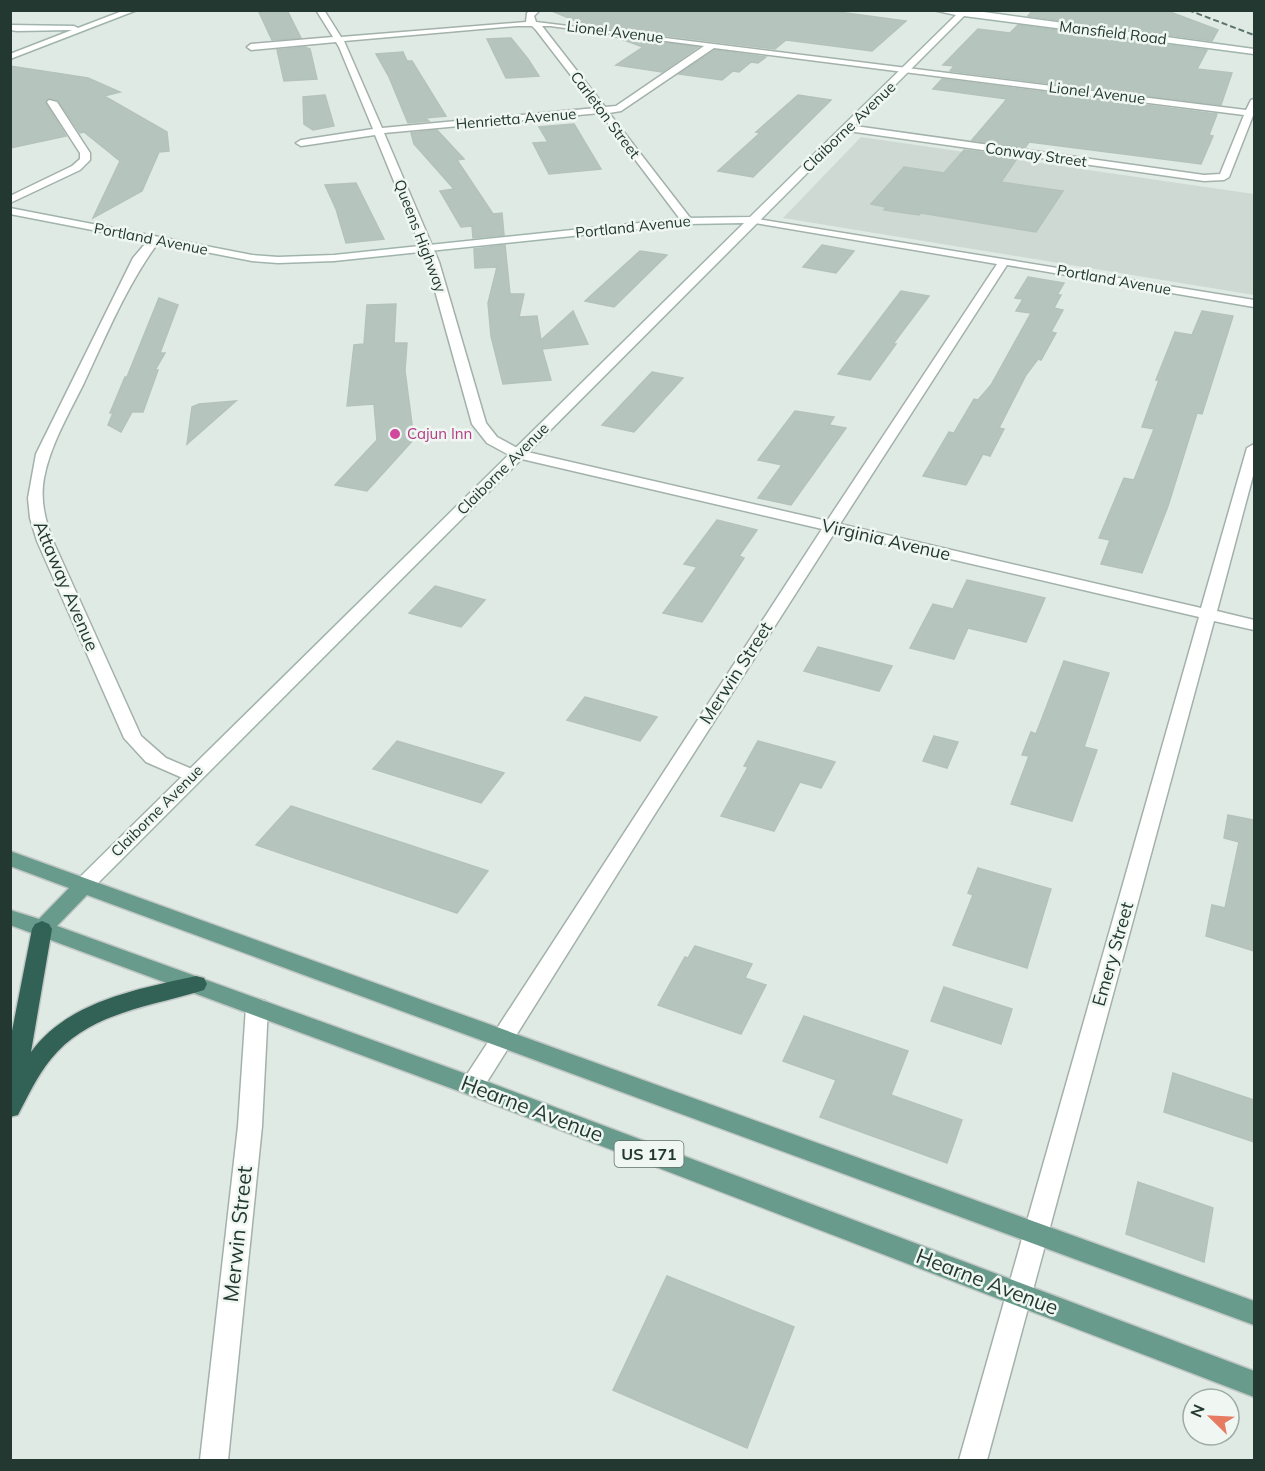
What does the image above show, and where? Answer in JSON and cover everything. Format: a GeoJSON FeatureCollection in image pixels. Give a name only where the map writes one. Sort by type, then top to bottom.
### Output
{"type":"FeatureCollection","features":[{"type":"Feature","properties":{"kind":"highway"},"geometry":{"type":"LineString","coordinates":[[10,1106],[42,929]]}},
{"type":"Feature","properties":{"kind":"highway"},"geometry":{"type":"LineString","coordinates":[[10,1106],[34,1065],[55,1039],[89,1016],[136,998],[195,984]]}},
{"type":"Feature","properties":{"kind":"main road"},"geometry":{"type":"LineString","coordinates":[[10,858],[1254,1313]]}},
{"type":"Feature","properties":{"kind":"main road","name":"Claiborne Avenue"},"geometry":{"type":"LineString","coordinates":[[42,929],[83,886]]}},
{"type":"Feature","properties":{"kind":"main road","name":"Hearne Avenue"},"geometry":{"type":"LineString","coordinates":[[10,917],[472,1086],[1254,1384]]}},
{"type":"Feature","properties":{"kind":"street"},"geometry":{"type":"LineString","coordinates":[[10,57],[133,10]]}},
{"type":"Feature","properties":{"kind":"street"},"geometry":{"type":"LineString","coordinates":[[534,24],[529,19],[536,10]]}},
{"type":"Feature","properties":{"kind":"street","name":"Mansfield Road"},"geometry":{"type":"LineString","coordinates":[[937,10],[1254,52]]}},
{"type":"Feature","properties":{"kind":"street","name":"Claiborne Avenue"},"geometry":{"type":"LineString","coordinates":[[83,886],[964,12]]}},
{"type":"Feature","properties":{"kind":"street","name":"Queens Highway"},"geometry":{"type":"LineString","coordinates":[[325,14],[339,40],[379,131],[427,248],[479,424],[492,440],[518,454]]}},
{"type":"Feature","properties":{"kind":"street","name":"Lionel Avenue"},"geometry":{"type":"LineString","coordinates":[[251,47],[534,24],[1250,113]]}},
{"type":"Feature","properties":{"kind":"street","name":"Carleton Street"},"geometry":{"type":"LineString","coordinates":[[534,24],[687,221]]}},
{"type":"Feature","properties":{"kind":"street"},"geometry":{"type":"LineString","coordinates":[[14,28],[91,27]]}},
{"type":"Feature","properties":{"kind":"street"},"geometry":{"type":"LineString","coordinates":[[14,28],[26,40],[20,53]]}},
{"type":"Feature","properties":{"kind":"street","name":"Henrietta Avenue"},"geometry":{"type":"LineString","coordinates":[[302,143],[379,131],[602,111],[625,106],[712,45]]}},
{"type":"Feature","properties":{"kind":"street"},"geometry":{"type":"LineString","coordinates":[[10,200],[76,168],[85,160],[85,153],[52,102]]}},
{"type":"Feature","properties":{"kind":"street"},"geometry":{"type":"LineString","coordinates":[[1250,113],[1254,102]]}},
{"type":"Feature","properties":{"kind":"street","name":"Conway Street"},"geometry":{"type":"LineString","coordinates":[[848,128],[1197,178],[1224,177],[1250,113]]}},
{"type":"Feature","properties":{"kind":"street","name":"Portland Avenue"},"geometry":{"type":"LineString","coordinates":[[10,211],[244,257],[278,260],[334,258],[687,221],[755,220],[1254,303]]}},
{"type":"Feature","properties":{"kind":"street","name":"Attaway Avenue"},"geometry":{"type":"LineString","coordinates":[[154,240],[139,258],[120,294],[43,454],[35,480],[33,497],[45,542],[133,738],[145,754],[192,776]]}},
{"type":"Feature","properties":{"kind":"street","name":"Merwin Street"},"geometry":{"type":"LineString","coordinates":[[472,1086],[1004,261]]}},
{"type":"Feature","properties":{"kind":"street","name":"Emery Street"},"geometry":{"type":"LineString","coordinates":[[973,1461],[1254,448]]}},
{"type":"Feature","properties":{"kind":"street","name":"Virginia Avenue"},"geometry":{"type":"LineString","coordinates":[[518,454],[1254,625]]}},
{"type":"Feature","properties":{"kind":"street","name":"Merwin Street"},"geometry":{"type":"LineString","coordinates":[[214,1461],[250,1126],[257,1007]]}},
{"type":"Feature","properties":{"kind":"shaded area"},"geometry":{"type":"Polygon","coordinates":[[[861,137],[1254,194],[1254,295],[783,218],[861,137]]]}},
{"type":"Feature","properties":{"kind":"building"},"geometry":{"type":"Polygon","coordinates":[[[258,10],[287,10],[301,38],[272,40],[258,10]]]}},
{"type":"Feature","properties":{"kind":"building"},"geometry":{"type":"Polygon","coordinates":[[[824,10],[906,21],[872,51],[786,40],[775,49],[588,26],[552,11],[824,10]]]}},
{"type":"Feature","properties":{"kind":"building"},"geometry":{"type":"Polygon","coordinates":[[[1033,10],[1165,10],[1218,30],[1212,41],[1028,16],[1033,10]]]}},
{"type":"Feature","properties":{"kind":"building"},"geometry":{"type":"Polygon","coordinates":[[[1018,25],[1207,50],[1197,69],[1232,73],[1221,105],[950,71],[954,66],[943,65],[978,29],[1010,33],[1018,25]]]}},
{"type":"Feature","properties":{"kind":"building"},"geometry":{"type":"Polygon","coordinates":[[[613,36],[698,47],[662,72],[616,65],[643,47],[613,36]]]}},
{"type":"Feature","properties":{"kind":"building"},"geometry":{"type":"Polygon","coordinates":[[[511,38],[539,76],[506,78],[487,39],[511,38]]]}},
{"type":"Feature","properties":{"kind":"building"},"geometry":{"type":"Polygon","coordinates":[[[305,47],[310,49],[317,79],[284,81],[277,50],[305,47]]]}},
{"type":"Feature","properties":{"kind":"building"},"geometry":{"type":"Polygon","coordinates":[[[715,50],[766,57],[758,63],[751,62],[739,72],[733,71],[722,80],[679,74],[715,50]]]}},
{"type":"Feature","properties":{"kind":"building"},"geometry":{"type":"Polygon","coordinates":[[[403,52],[407,61],[412,61],[446,116],[425,118],[429,121],[408,123],[389,77],[376,54],[403,52]]]}},
{"type":"Feature","properties":{"kind":"building"},"geometry":{"type":"Polygon","coordinates":[[[10,66],[88,78],[120,92],[104,96],[167,132],[169,151],[159,152],[142,191],[93,218],[120,161],[84,132],[80,133],[58,100],[50,98],[45,102],[66,136],[10,148],[10,66]]]}},
{"type":"Feature","properties":{"kind":"building"},"geometry":{"type":"Polygon","coordinates":[[[942,79],[1217,114],[1209,135],[1213,136],[1201,164],[1029,142],[1025,148],[972,140],[1007,99],[933,89],[942,79]]]}},
{"type":"Feature","properties":{"kind":"building"},"geometry":{"type":"Polygon","coordinates":[[[325,95],[334,126],[313,130],[304,124],[303,97],[325,95]]]}},
{"type":"Feature","properties":{"kind":"building"},"geometry":{"type":"Polygon","coordinates":[[[798,95],[831,100],[753,177],[718,171],[760,133],[756,132],[798,95]]]}},
{"type":"Feature","properties":{"kind":"building"},"geometry":{"type":"Polygon","coordinates":[[[574,124],[601,169],[549,174],[533,143],[548,142],[539,127],[574,124]]]}},
{"type":"Feature","properties":{"kind":"building"},"geometry":{"type":"Polygon","coordinates":[[[437,130],[464,159],[457,160],[493,214],[502,213],[504,235],[473,238],[472,226],[461,227],[440,191],[454,189],[414,144],[411,133],[437,130]]]}},
{"type":"Feature","properties":{"kind":"building"},"geometry":{"type":"Polygon","coordinates":[[[964,150],[1018,157],[1001,182],[1063,191],[1036,232],[921,213],[919,215],[884,210],[886,207],[871,204],[904,167],[944,173],[964,150]]]}},
{"type":"Feature","properties":{"kind":"building"},"geometry":{"type":"Polygon","coordinates":[[[356,183],[384,239],[346,243],[336,209],[325,185],[356,183]]]}},
{"type":"Feature","properties":{"kind":"building"},"geometry":{"type":"Polygon","coordinates":[[[505,245],[510,294],[524,294],[519,317],[537,316],[541,340],[573,311],[588,344],[542,349],[551,380],[503,384],[491,336],[488,303],[497,267],[475,268],[474,249],[505,245]]]}},
{"type":"Feature","properties":{"kind":"building"},"geometry":{"type":"Polygon","coordinates":[[[822,245],[854,251],[836,273],[803,267],[822,245]]]}},
{"type":"Feature","properties":{"kind":"building"},"geometry":{"type":"Polygon","coordinates":[[[640,251],[667,255],[614,307],[585,301],[640,251]]]}},
{"type":"Feature","properties":{"kind":"building"},"geometry":{"type":"Polygon","coordinates":[[[1028,277],[1064,283],[1057,295],[1061,295],[1054,308],[1063,310],[1051,332],[1056,333],[1041,360],[1038,359],[1026,375],[999,428],[1004,429],[990,456],[983,454],[966,485],[923,476],[949,432],[954,433],[974,399],[978,400],[991,385],[1031,313],[1016,311],[1023,299],[1015,298],[1028,277]]]}},
{"type":"Feature","properties":{"kind":"building"},"geometry":{"type":"Polygon","coordinates":[[[901,291],[929,296],[893,344],[896,344],[870,380],[838,374],[901,291]]]}},
{"type":"Feature","properties":{"kind":"building"},"geometry":{"type":"Polygon","coordinates":[[[159,298],[178,305],[160,353],[165,353],[155,370],[158,370],[143,412],[132,412],[121,432],[108,425],[113,413],[110,413],[159,298]]]}},
{"type":"Feature","properties":{"kind":"building"},"geometry":{"type":"Polygon","coordinates":[[[396,304],[394,343],[407,343],[405,371],[414,439],[367,491],[335,485],[377,440],[374,404],[347,406],[354,345],[364,344],[367,305],[396,304]]]}},
{"type":"Feature","properties":{"kind":"building"},"geometry":{"type":"Polygon","coordinates":[[[1202,311],[1233,316],[1202,414],[1197,413],[1168,506],[1142,573],[1101,564],[1110,540],[1099,538],[1124,478],[1134,480],[1154,429],[1142,427],[1159,380],[1156,380],[1175,332],[1192,335],[1202,311]]]}},
{"type":"Feature","properties":{"kind":"building"},"geometry":{"type":"Polygon","coordinates":[[[652,372],[683,378],[634,432],[602,425],[652,372]]]}},
{"type":"Feature","properties":{"kind":"building"},"geometry":{"type":"Polygon","coordinates":[[[236,401],[187,444],[192,407],[199,404],[236,401]]]}},
{"type":"Feature","properties":{"kind":"building"},"geometry":{"type":"Polygon","coordinates":[[[795,411],[834,417],[829,425],[846,428],[791,505],[758,498],[782,465],[758,460],[795,411]]]}},
{"type":"Feature","properties":{"kind":"building"},"geometry":{"type":"Polygon","coordinates":[[[717,520],[757,530],[739,556],[744,558],[702,622],[663,613],[697,567],[684,564],[717,520]]]}},
{"type":"Feature","properties":{"kind":"building"},"geometry":{"type":"Polygon","coordinates":[[[967,580],[1045,598],[1026,642],[968,628],[954,659],[910,648],[933,604],[953,609],[967,580]]]}},
{"type":"Feature","properties":{"kind":"building"},"geometry":{"type":"Polygon","coordinates":[[[435,586],[485,600],[461,627],[409,613],[435,586]]]}},
{"type":"Feature","properties":{"kind":"building"},"geometry":{"type":"Polygon","coordinates":[[[818,647],[892,666],[879,691],[804,671],[818,647]]]}},
{"type":"Feature","properties":{"kind":"building"},"geometry":{"type":"Polygon","coordinates":[[[1064,661],[1109,673],[1084,747],[1097,750],[1072,821],[1011,804],[1029,756],[1022,755],[1031,732],[1036,734],[1064,661]]]}},
{"type":"Feature","properties":{"kind":"building"},"geometry":{"type":"Polygon","coordinates":[[[585,697],[657,717],[640,741],[567,720],[585,697]]]}},
{"type":"Feature","properties":{"kind":"building"},"geometry":{"type":"Polygon","coordinates":[[[934,736],[958,742],[947,768],[923,761],[934,736]]]}},
{"type":"Feature","properties":{"kind":"building"},"geometry":{"type":"Polygon","coordinates":[[[397,741],[504,773],[481,803],[373,769],[397,741]]]}},
{"type":"Feature","properties":{"kind":"building"},"geometry":{"type":"Polygon","coordinates":[[[758,741],[835,762],[821,788],[800,782],[774,831],[721,816],[748,767],[744,766],[758,741]]]}},
{"type":"Feature","properties":{"kind":"building"},"geometry":{"type":"Polygon","coordinates":[[[291,806],[488,871],[457,913],[256,845],[291,806]]]}},
{"type":"Feature","properties":{"kind":"building"},"geometry":{"type":"Polygon","coordinates":[[[1228,815],[1254,820],[1254,951],[1206,936],[1212,905],[1225,908],[1239,842],[1224,838],[1228,815]]]}},
{"type":"Feature","properties":{"kind":"building"},"geometry":{"type":"Polygon","coordinates":[[[978,868],[1051,889],[1027,968],[953,945],[973,895],[968,893],[978,868]]]}},
{"type":"Feature","properties":{"kind":"building"},"geometry":{"type":"Polygon","coordinates":[[[695,946],[752,964],[745,978],[766,985],[741,1034],[658,1005],[685,957],[688,958],[695,946]]]}},
{"type":"Feature","properties":{"kind":"building"},"geometry":{"type":"Polygon","coordinates":[[[944,987],[1012,1009],[1001,1044],[931,1021],[944,987]]]}},
{"type":"Feature","properties":{"kind":"building"},"geometry":{"type":"Polygon","coordinates":[[[804,1016],[908,1051],[891,1095],[962,1120],[947,1163],[820,1117],[836,1080],[783,1061],[804,1016]]]}},
{"type":"Feature","properties":{"kind":"building"},"geometry":{"type":"Polygon","coordinates":[[[1173,1073],[1254,1100],[1254,1142],[1164,1112],[1173,1073]]]}},
{"type":"Feature","properties":{"kind":"building"},"geometry":{"type":"Polygon","coordinates":[[[1138,1182],[1213,1208],[1204,1262],[1126,1234],[1138,1182]]]}},
{"type":"Feature","properties":{"kind":"building"},"geometry":{"type":"Polygon","coordinates":[[[667,1276],[794,1327],[747,1448],[613,1390],[667,1276]]]}},
{"type":"Feature","properties":{"kind":"railway"},"geometry":{"type":"LineString","coordinates":[[1188,10],[1254,35]]}},
{"type":"Feature","properties":{"kind":"place","name":"Cajun Inn"},"geometry":{"type":"Point","coordinates":[395,434]}}]}
